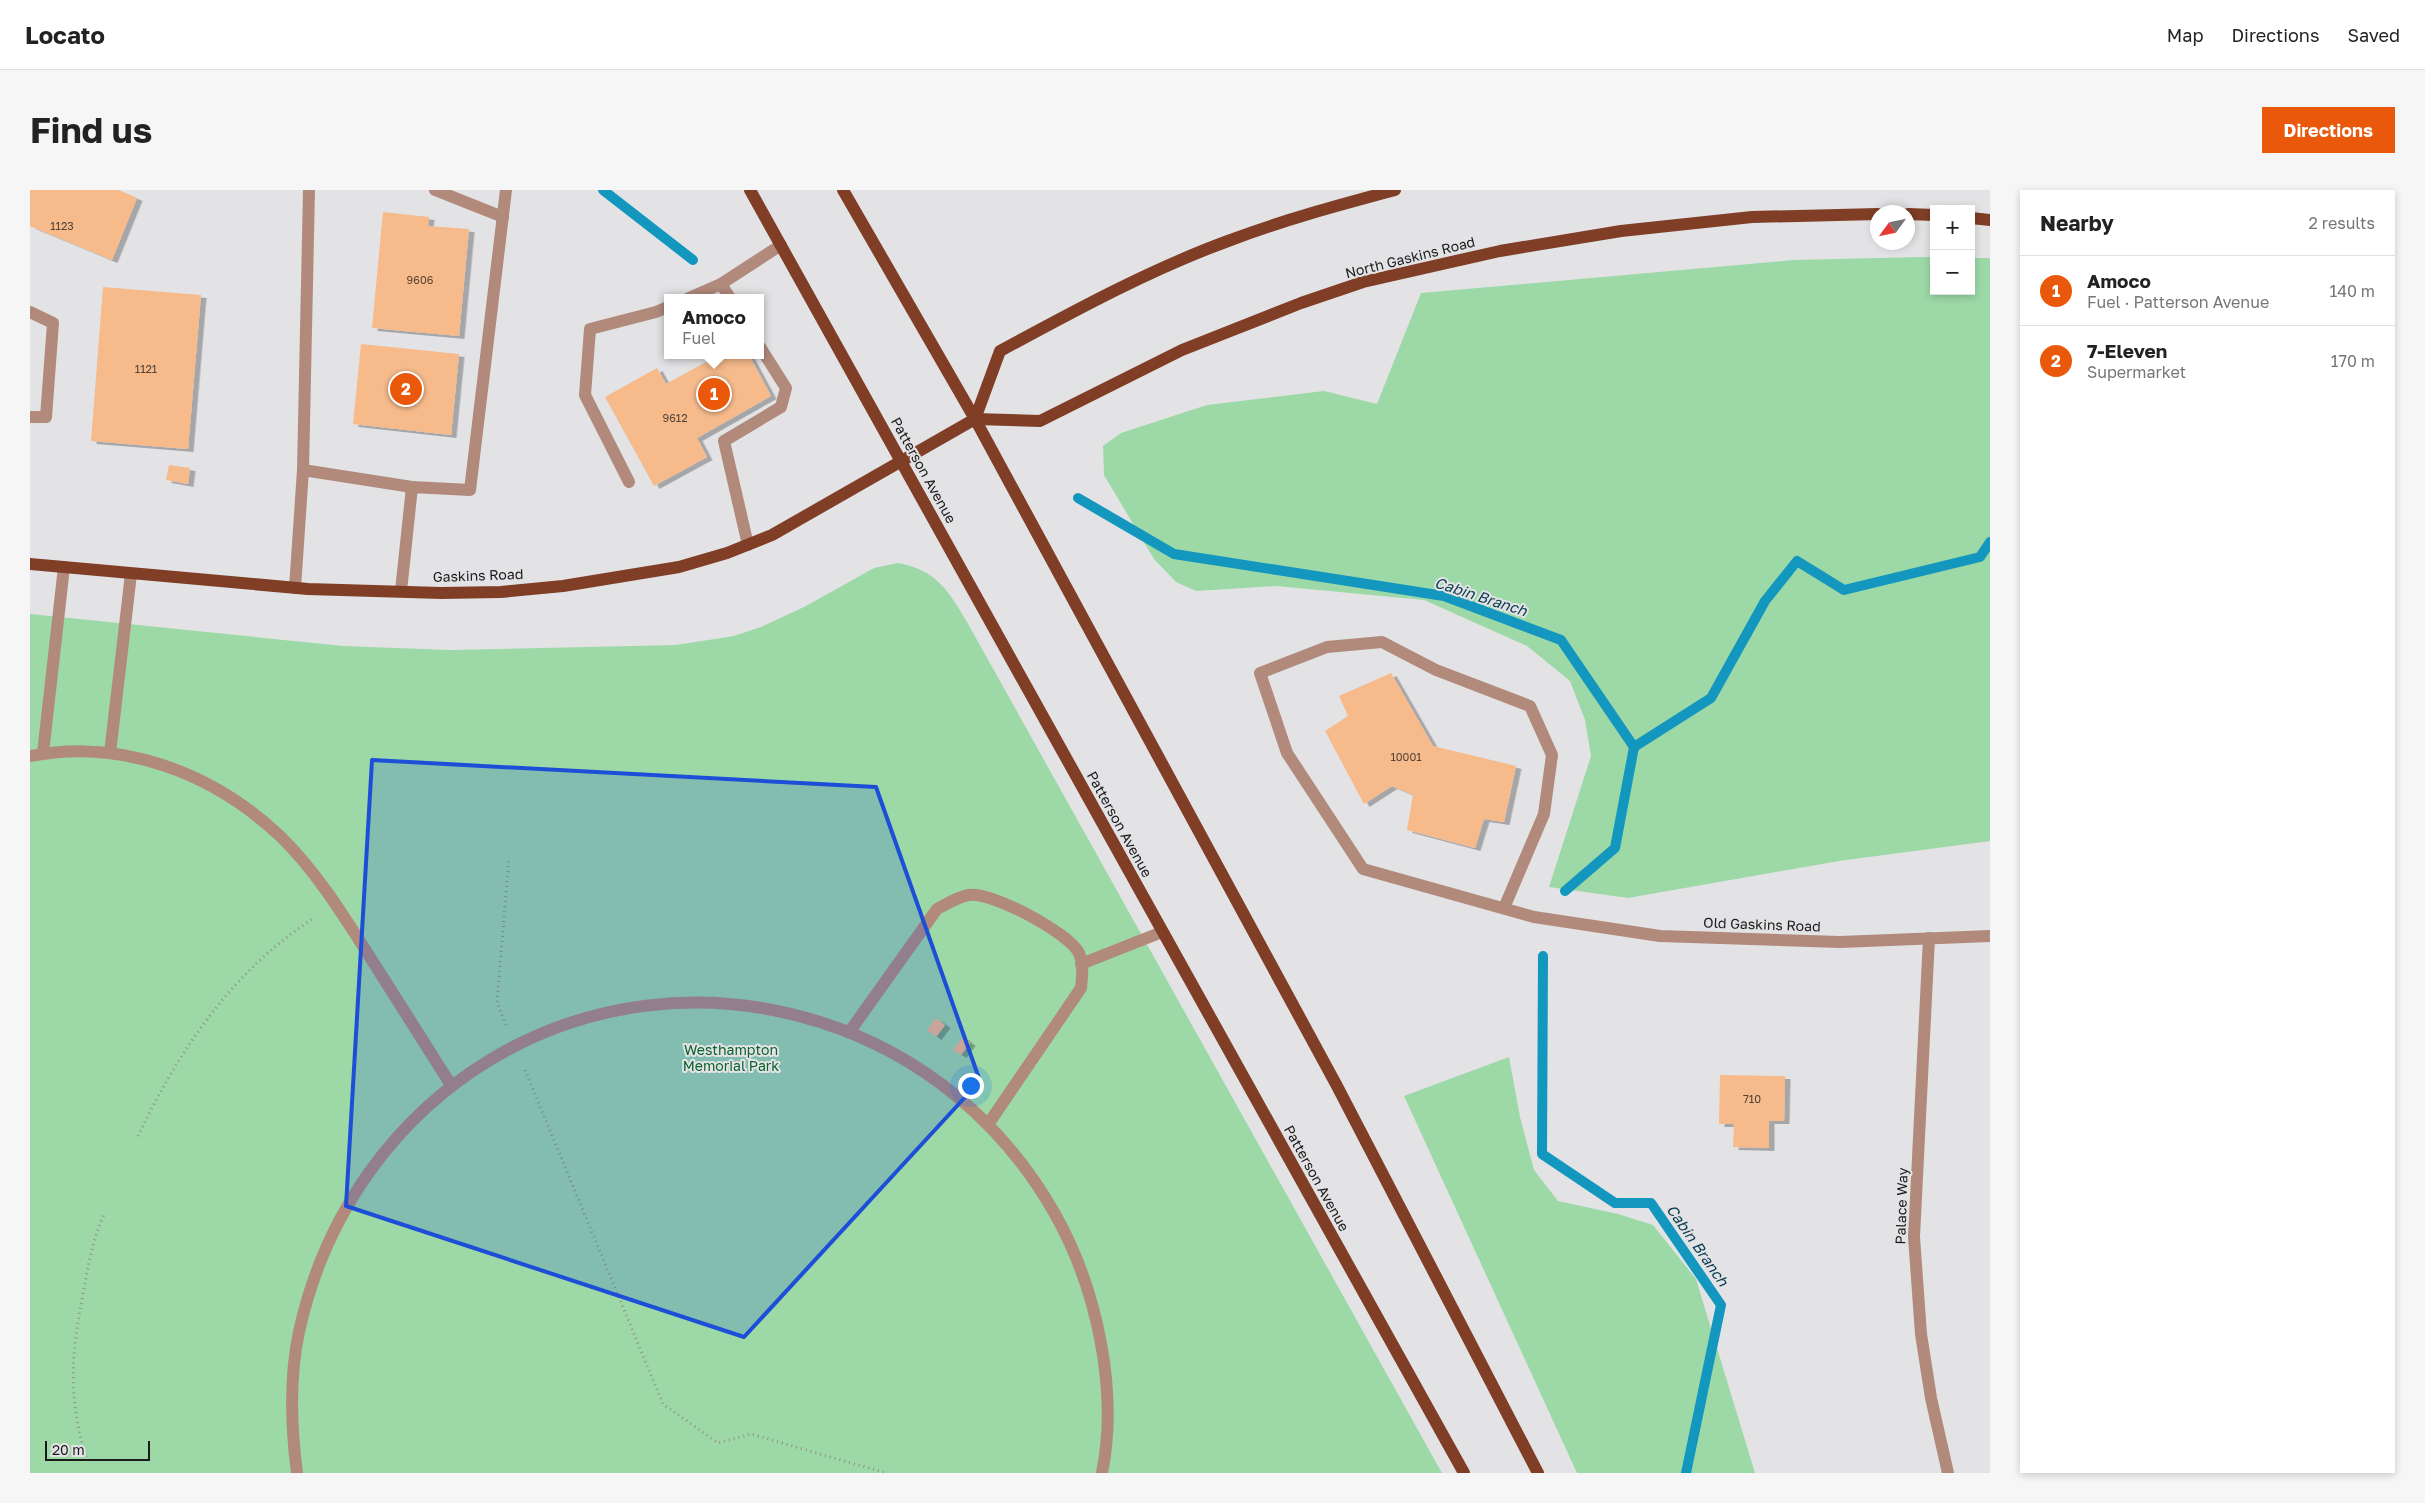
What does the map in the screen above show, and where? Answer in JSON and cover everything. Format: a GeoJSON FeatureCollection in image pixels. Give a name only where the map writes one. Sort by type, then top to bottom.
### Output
{"type":"FeatureCollection","features":[{"type":"Feature","properties":{"kind":"main road","name":"Patterson Avenue"},"geometry":{"type":"LineString","coordinates":[[750,190],[1464,1473]]}},
{"type":"Feature","properties":{"kind":"main road"},"geometry":{"type":"LineString","coordinates":[[843,190],[975,419],[1337,1086],[1538,1473]]}},
{"type":"Feature","properties":{"kind":"main road"},"geometry":{"type":"LineString","coordinates":[[902,461],[975,419],[1000,351],[1094,300],[1228,241],[1320,210],[1395,190]]}},
{"type":"Feature","properties":{"kind":"main road","name":"North Gaskins Road"},"geometry":{"type":"LineString","coordinates":[[975,419],[1040,421],[1182,350],[1301,303],[1363,282],[1423,268],[1500,251],[1621,231],[1752,217],[1870,214]]}},
{"type":"Feature","properties":{"kind":"main road"},"geometry":{"type":"LineString","coordinates":[[1915,214],[1930,215]]}},
{"type":"Feature","properties":{"kind":"main road"},"geometry":{"type":"LineString","coordinates":[[1975,218],[1990,220]]}},
{"type":"Feature","properties":{"kind":"main road","name":"Gaskins Road"},"geometry":{"type":"LineString","coordinates":[[30,564],[294,588],[501,592],[563,586],[679,567],[748,545],[779,531],[902,461]]}},
{"type":"Feature","properties":{"kind":"street"},"geometry":{"type":"LineString","coordinates":[[294,588],[303,470],[309,190]]}},
{"type":"Feature","properties":{"kind":"street"},"geometry":{"type":"LineString","coordinates":[[435,190],[503,218]]}},
{"type":"Feature","properties":{"kind":"street"},"geometry":{"type":"LineString","coordinates":[[303,470],[412,487],[470,490],[506,190]]}},
{"type":"Feature","properties":{"kind":"street"},"geometry":{"type":"LineString","coordinates":[[698,294],[721,284],[781,245]]}},
{"type":"Feature","properties":{"kind":"street"},"geometry":{"type":"LineString","coordinates":[[721,284],[727,294]]}},
{"type":"Feature","properties":{"kind":"street"},"geometry":{"type":"LineString","coordinates":[[629,482],[585,395],[590,329],[664,309]]}},
{"type":"Feature","properties":{"kind":"street"},"geometry":{"type":"LineString","coordinates":[[30,312],[53,323],[46,417],[30,416]]}},
{"type":"Feature","properties":{"kind":"street"},"geometry":{"type":"LineString","coordinates":[[748,545],[724,441],[780,407],[786,388],[764,353]]}},
{"type":"Feature","properties":{"kind":"street"},"geometry":{"type":"LineString","coordinates":[[402,591],[412,487]]}},
{"type":"Feature","properties":{"kind":"street"},"geometry":{"type":"LineString","coordinates":[[43,753],[64,567]]}},
{"type":"Feature","properties":{"kind":"street"},"geometry":{"type":"LineString","coordinates":[[110,753],[131,574]]}},
{"type":"Feature","properties":{"kind":"street","name":"Old Gaskins Road"},"geometry":{"type":"LineString","coordinates":[[1504,908],[1544,814],[1552,755],[1530,706],[1436,670],[1382,642],[1327,647],[1260,673],[1287,753],[1363,869],[1504,908],[1534,916],[1660,936],[1840,942],[1990,936]]}},
{"type":"Feature","properties":{"kind":"street"},"geometry":{"type":"LineString","coordinates":[[30,756],[43,753],[110,753],[135,756],[180,771],[234,798],[280,837],[336,904],[452,1085]]}},
{"type":"Feature","properties":{"kind":"street"},"geometry":{"type":"LineString","coordinates":[[850,1031],[937,910],[969,895],[981,895],[1023,912],[1052,928],[1069,940],[1079,954],[1081,988],[988,1123]]}},
{"type":"Feature","properties":{"kind":"street"},"geometry":{"type":"LineString","coordinates":[[1081,964],[1162,932]]}},
{"type":"Feature","properties":{"kind":"street","name":"Palace Way"},"geometry":{"type":"LineString","coordinates":[[1929,938],[1914,1237],[1916,1280],[1931,1398],[1948,1473]]}},
{"type":"Feature","properties":{"kind":"street"},"geometry":{"type":"LineString","coordinates":[[297,1473],[292,1435],[292,1385],[298,1335],[311,1287],[329,1240],[352,1196],[380,1155],[414,1118],[452,1085],[515,1046],[556,1027],[614,1011],[673,1003],[733,1003],[793,1013],[850,1031],[888,1049],[924,1070],[958,1095],[988,1123],[1036,1179],[1071,1243],[1095,1312],[1106,1384],[1105,1458],[1102,1473]]}},
{"type":"Feature","properties":{"kind":"path"},"geometry":{"type":"LineString","coordinates":[[509,858],[497,1002],[663,1404],[718,1443],[751,1434],[886,1473]]}},
{"type":"Feature","properties":{"kind":"path"},"geometry":{"type":"LineString","coordinates":[[138,1136],[174,1067],[217,1006],[277,946],[307,922],[336,904]]}},
{"type":"Feature","properties":{"kind":"path"},"geometry":{"type":"LineString","coordinates":[[86,1457],[77,1427],[72,1363],[90,1258],[97,1231],[105,1212]]}},
{"type":"Feature","properties":{"kind":"highlighted area"},"geometry":{"type":"Polygon","coordinates":[[[372,760],[876,787],[980,1081],[744,1337],[346,1206],[372,760]]]}},
{"type":"Feature","properties":{"kind":"green space"},"geometry":{"type":"Polygon","coordinates":[[[1930,257],[1930,295],[1975,295],[1975,258],[1990,258],[1990,841],[1839,861],[1628,898],[1549,887],[1591,756],[1585,720],[1570,681],[1527,646],[1424,600],[1276,586],[1196,591],[1176,582],[1154,559],[1104,475],[1103,446],[1121,433],[1207,405],[1324,391],[1377,404],[1421,293],[1794,260],[1930,257]]]}},
{"type":"Feature","properties":{"kind":"green space","name":"Westhampton Memorial Park"},"geometry":{"type":"Polygon","coordinates":[[[898,563],[911,566],[932,576],[954,600],[1442,1473],[30,1473],[30,614],[343,646],[450,650],[676,645],[734,636],[761,627],[804,607],[874,568],[898,563]]]}},
{"type":"Feature","properties":{"kind":"green space"},"geometry":{"type":"Polygon","coordinates":[[[1509,1057],[1520,1117],[1534,1170],[1558,1201],[1618,1214],[1653,1225],[1696,1279],[1755,1473],[1577,1473],[1404,1096],[1509,1057]]]}},
{"type":"Feature","properties":{"kind":"building"},"geometry":{"type":"Polygon","coordinates":[[[30,190],[119,190],[137,198],[112,260],[30,226],[30,190]]]}},
{"type":"Feature","properties":{"kind":"building"},"geometry":{"type":"Polygon","coordinates":[[[383,212],[429,217],[428,226],[469,229],[459,336],[372,328],[383,212]]]}},
{"type":"Feature","properties":{"kind":"building"},"geometry":{"type":"Polygon","coordinates":[[[103,287],[201,295],[188,449],[91,441],[103,287]]]}},
{"type":"Feature","properties":{"kind":"building"},"geometry":{"type":"Polygon","coordinates":[[[361,344],[459,354],[451,435],[353,424],[361,344]]]}},
{"type":"Feature","properties":{"kind":"building"},"geometry":{"type":"Polygon","coordinates":[[[712,359],[751,359],[771,396],[697,438],[707,457],[654,486],[605,397],[657,368],[666,384],[712,359]]]}},
{"type":"Feature","properties":{"kind":"building"},"geometry":{"type":"Polygon","coordinates":[[[169,465],[190,468],[188,484],[166,480],[169,465]]]}},
{"type":"Feature","properties":{"kind":"building"},"geometry":{"type":"Polygon","coordinates":[[[1391,673],[1433,746],[1516,766],[1504,822],[1484,819],[1475,848],[1407,830],[1413,795],[1392,786],[1364,804],[1325,731],[1348,716],[1339,696],[1391,673]]]}},
{"type":"Feature","properties":{"kind":"building"},"geometry":{"type":"Polygon","coordinates":[[[936,1018],[945,1025],[936,1037],[927,1030],[936,1018]]]}},
{"type":"Feature","properties":{"kind":"building"},"geometry":{"type":"Polygon","coordinates":[[[963,1037],[970,1043],[961,1055],[953,1050],[963,1037]]]}},
{"type":"Feature","properties":{"kind":"building"},"geometry":{"type":"Polygon","coordinates":[[[1720,1075],[1785,1076],[1784,1121],[1769,1121],[1769,1148],[1733,1147],[1734,1124],[1719,1124],[1720,1075]]]}},
{"type":"Feature","properties":{"kind":"waterway","name":"Cabin Branch"},"geometry":{"type":"LineString","coordinates":[[603,190],[693,260]]}},
{"type":"Feature","properties":{"kind":"waterway","name":"Cabin Branch"},"geometry":{"type":"LineString","coordinates":[[1078,498],[1174,554],[1444,596],[1561,640],[1634,747],[1615,848],[1565,891]]}},
{"type":"Feature","properties":{"kind":"waterway"},"geometry":{"type":"LineString","coordinates":[[1634,747],[1711,698],[1765,601],[1797,561],[1844,590],[1980,557],[1990,542]]}},
{"type":"Feature","properties":{"kind":"waterway","name":"Cabin Branch"},"geometry":{"type":"LineString","coordinates":[[1543,956],[1542,1154],[1615,1203],[1651,1203],[1721,1305],[1686,1473]]}},
{"type":"Feature","properties":{"kind":"place","name":"7-Eleven"},"geometry":{"type":"Point","coordinates":[406,389]}},
{"type":"Feature","properties":{"kind":"place","name":"Amoco"},"geometry":{"type":"Point","coordinates":[714,394]}}]}
